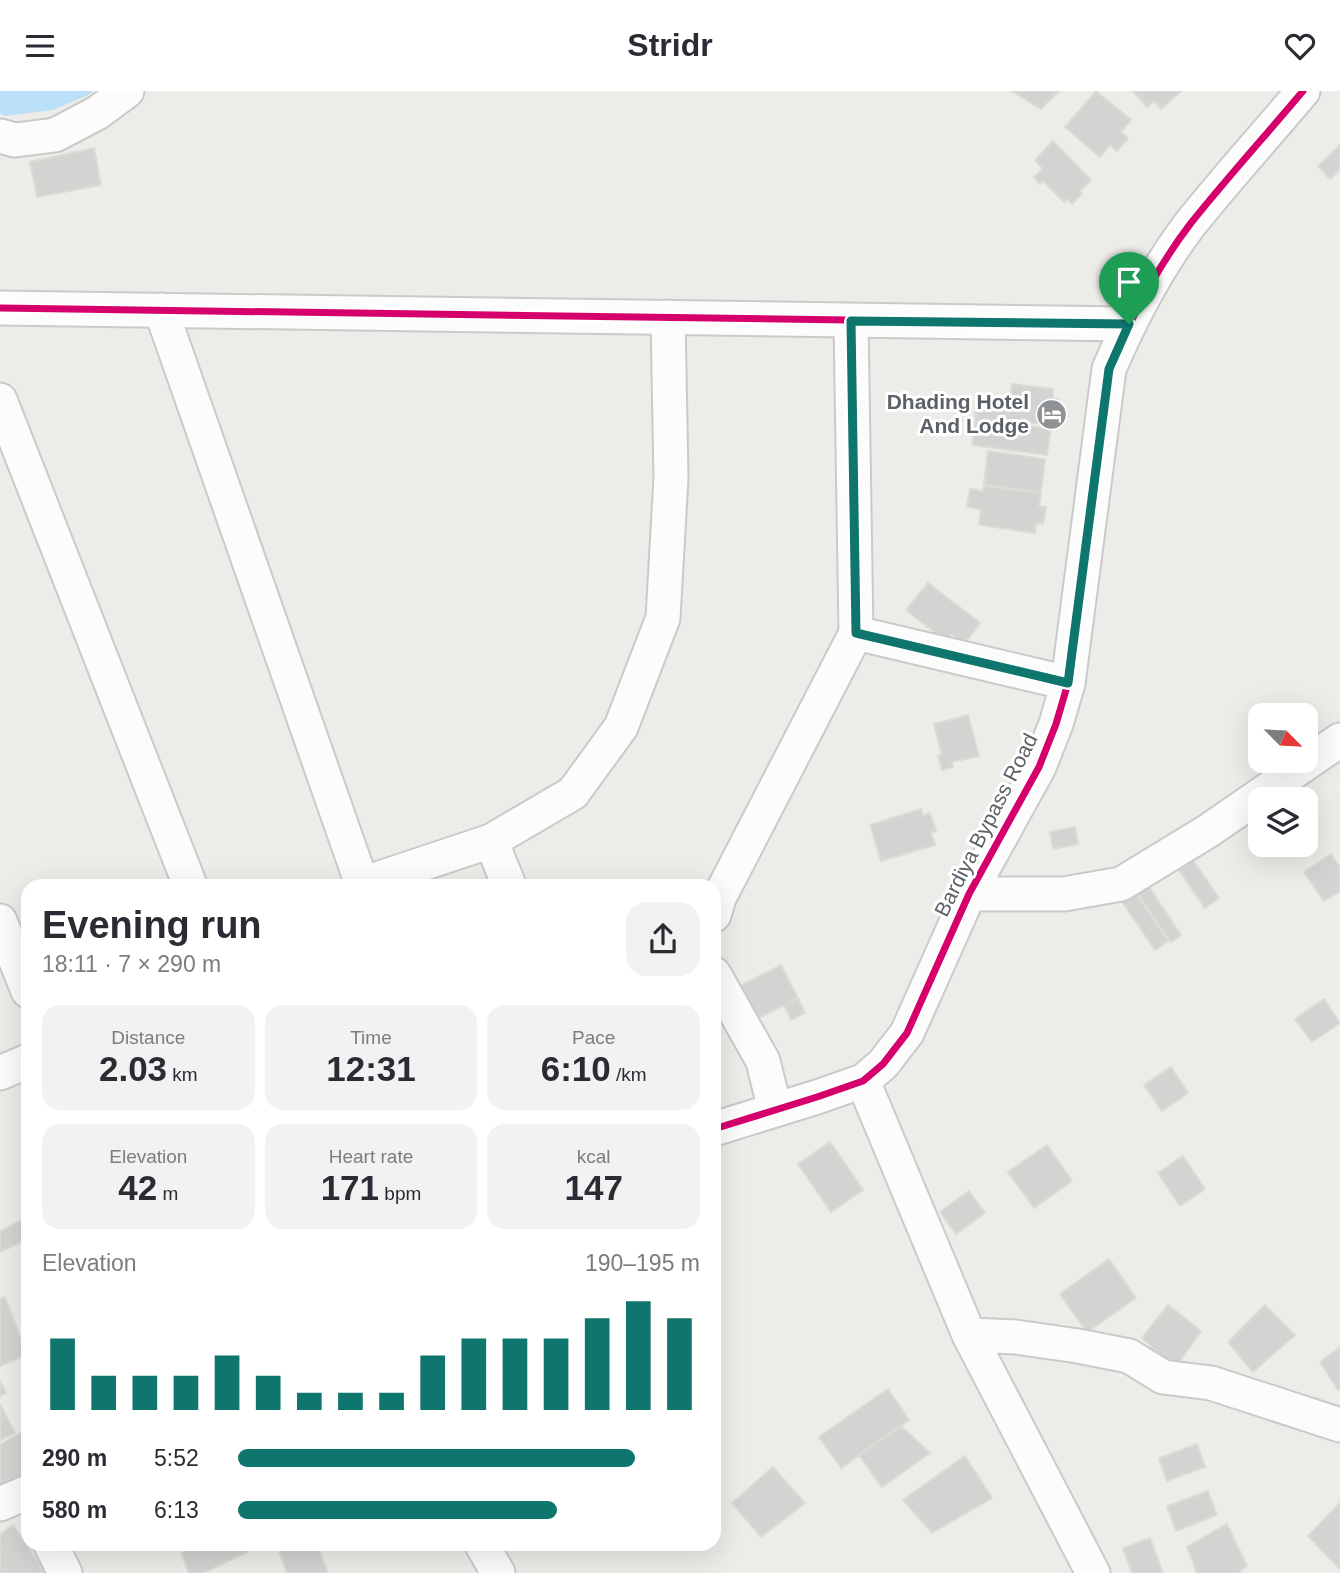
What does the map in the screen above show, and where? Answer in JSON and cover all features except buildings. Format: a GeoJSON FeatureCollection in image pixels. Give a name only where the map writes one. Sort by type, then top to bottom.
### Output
{"type":"FeatureCollection","features":[{"type":"Feature","properties":{"kind":"street"},"geometry":{"type":"LineString","coordinates":[[0,136],[15,140],[55,135],[97,113],[127,91]]}},
{"type":"Feature","properties":{"kind":"street","name":"Bardiya Bypass Road"},"geometry":{"type":"LineString","coordinates":[[721,1127],[863,1081],[883,1064],[907,1033],[969,894],[1039,767],[1056,724],[1068,683],[1109,369],[1129,324],[1190,225],[1303,91]]}},
{"type":"Feature","properties":{"kind":"street"},"geometry":{"type":"LineString","coordinates":[[0,308],[1129,324]]}},
{"type":"Feature","properties":{"kind":"street"},"geometry":{"type":"LineString","coordinates":[[161,310],[359,879]]}},
{"type":"Feature","properties":{"kind":"street"},"geometry":{"type":"LineString","coordinates":[[379,879],[491,841],[573,793],[621,727],[663,618],[671,478],[668,317]]}},
{"type":"Feature","properties":{"kind":"street"},"geometry":{"type":"LineString","coordinates":[[721,894],[856,633],[851,321]]}},
{"type":"Feature","properties":{"kind":"street"},"geometry":{"type":"LineString","coordinates":[[0,400],[188,879]]}},
{"type":"Feature","properties":{"kind":"street"},"geometry":{"type":"LineString","coordinates":[[856,633],[1068,683]]}},
{"type":"Feature","properties":{"kind":"street"},"geometry":{"type":"LineString","coordinates":[[969,894],[1064,894],[1121,884],[1208,831],[1340,740]]}},
{"type":"Feature","properties":{"kind":"street"},"geometry":{"type":"LineString","coordinates":[[491,841],[507,879]]}},
{"type":"Feature","properties":{"kind":"street"},"geometry":{"type":"LineString","coordinates":[[0,921],[21,974]]}},
{"type":"Feature","properties":{"kind":"street"},"geometry":{"type":"LineString","coordinates":[[721,986],[763,1061],[775,1110]]}},
{"type":"Feature","properties":{"kind":"street"},"geometry":{"type":"LineString","coordinates":[[0,1073],[21,1064]]}},
{"type":"Feature","properties":{"kind":"street"},"geometry":{"type":"LineString","coordinates":[[863,1081],[970,1335],[1093,1573]]}},
{"type":"Feature","properties":{"kind":"street"},"geometry":{"type":"LineString","coordinates":[[970,1335],[1016,1337],[1129,1356],[1163,1377],[1211,1383],[1340,1425]]}},
{"type":"Feature","properties":{"kind":"street"},"geometry":{"type":"LineString","coordinates":[[54,1551],[65,1573]]}},
{"type":"Feature","properties":{"kind":"street"},"geometry":{"type":"LineString","coordinates":[[486,1551],[498,1573]]}},
{"type":"Feature","properties":{"kind":"water"},"geometry":{"type":"Polygon","coordinates":[[[0,91],[93,91],[53,110],[6,116],[0,114],[0,91]]]}},
{"type":"Feature","properties":{"kind":"cycle path"},"geometry":{"type":"LineString","coordinates":[[721,1127],[863,1081],[883,1064],[907,1033],[969,894],[1039,767],[1056,724],[1068,683],[1109,369],[1126,331],[1167,257],[1218,190],[1303,91]]}},
{"type":"Feature","properties":{"kind":"cycle path"},"geometry":{"type":"LineString","coordinates":[[0,308],[1129,324]]}},
{"type":"Feature","properties":{"kind":"place","name":"Dhading Hotel And Lodge"},"geometry":{"type":"Point","coordinates":[1052,414]}},
{"type":"Feature","properties":{"kind":"route"},"geometry":{"type":"LineString","coordinates":[[851,321],[1129,324],[1109,369],[1068,683],[856,633],[851,321]]}}]}
